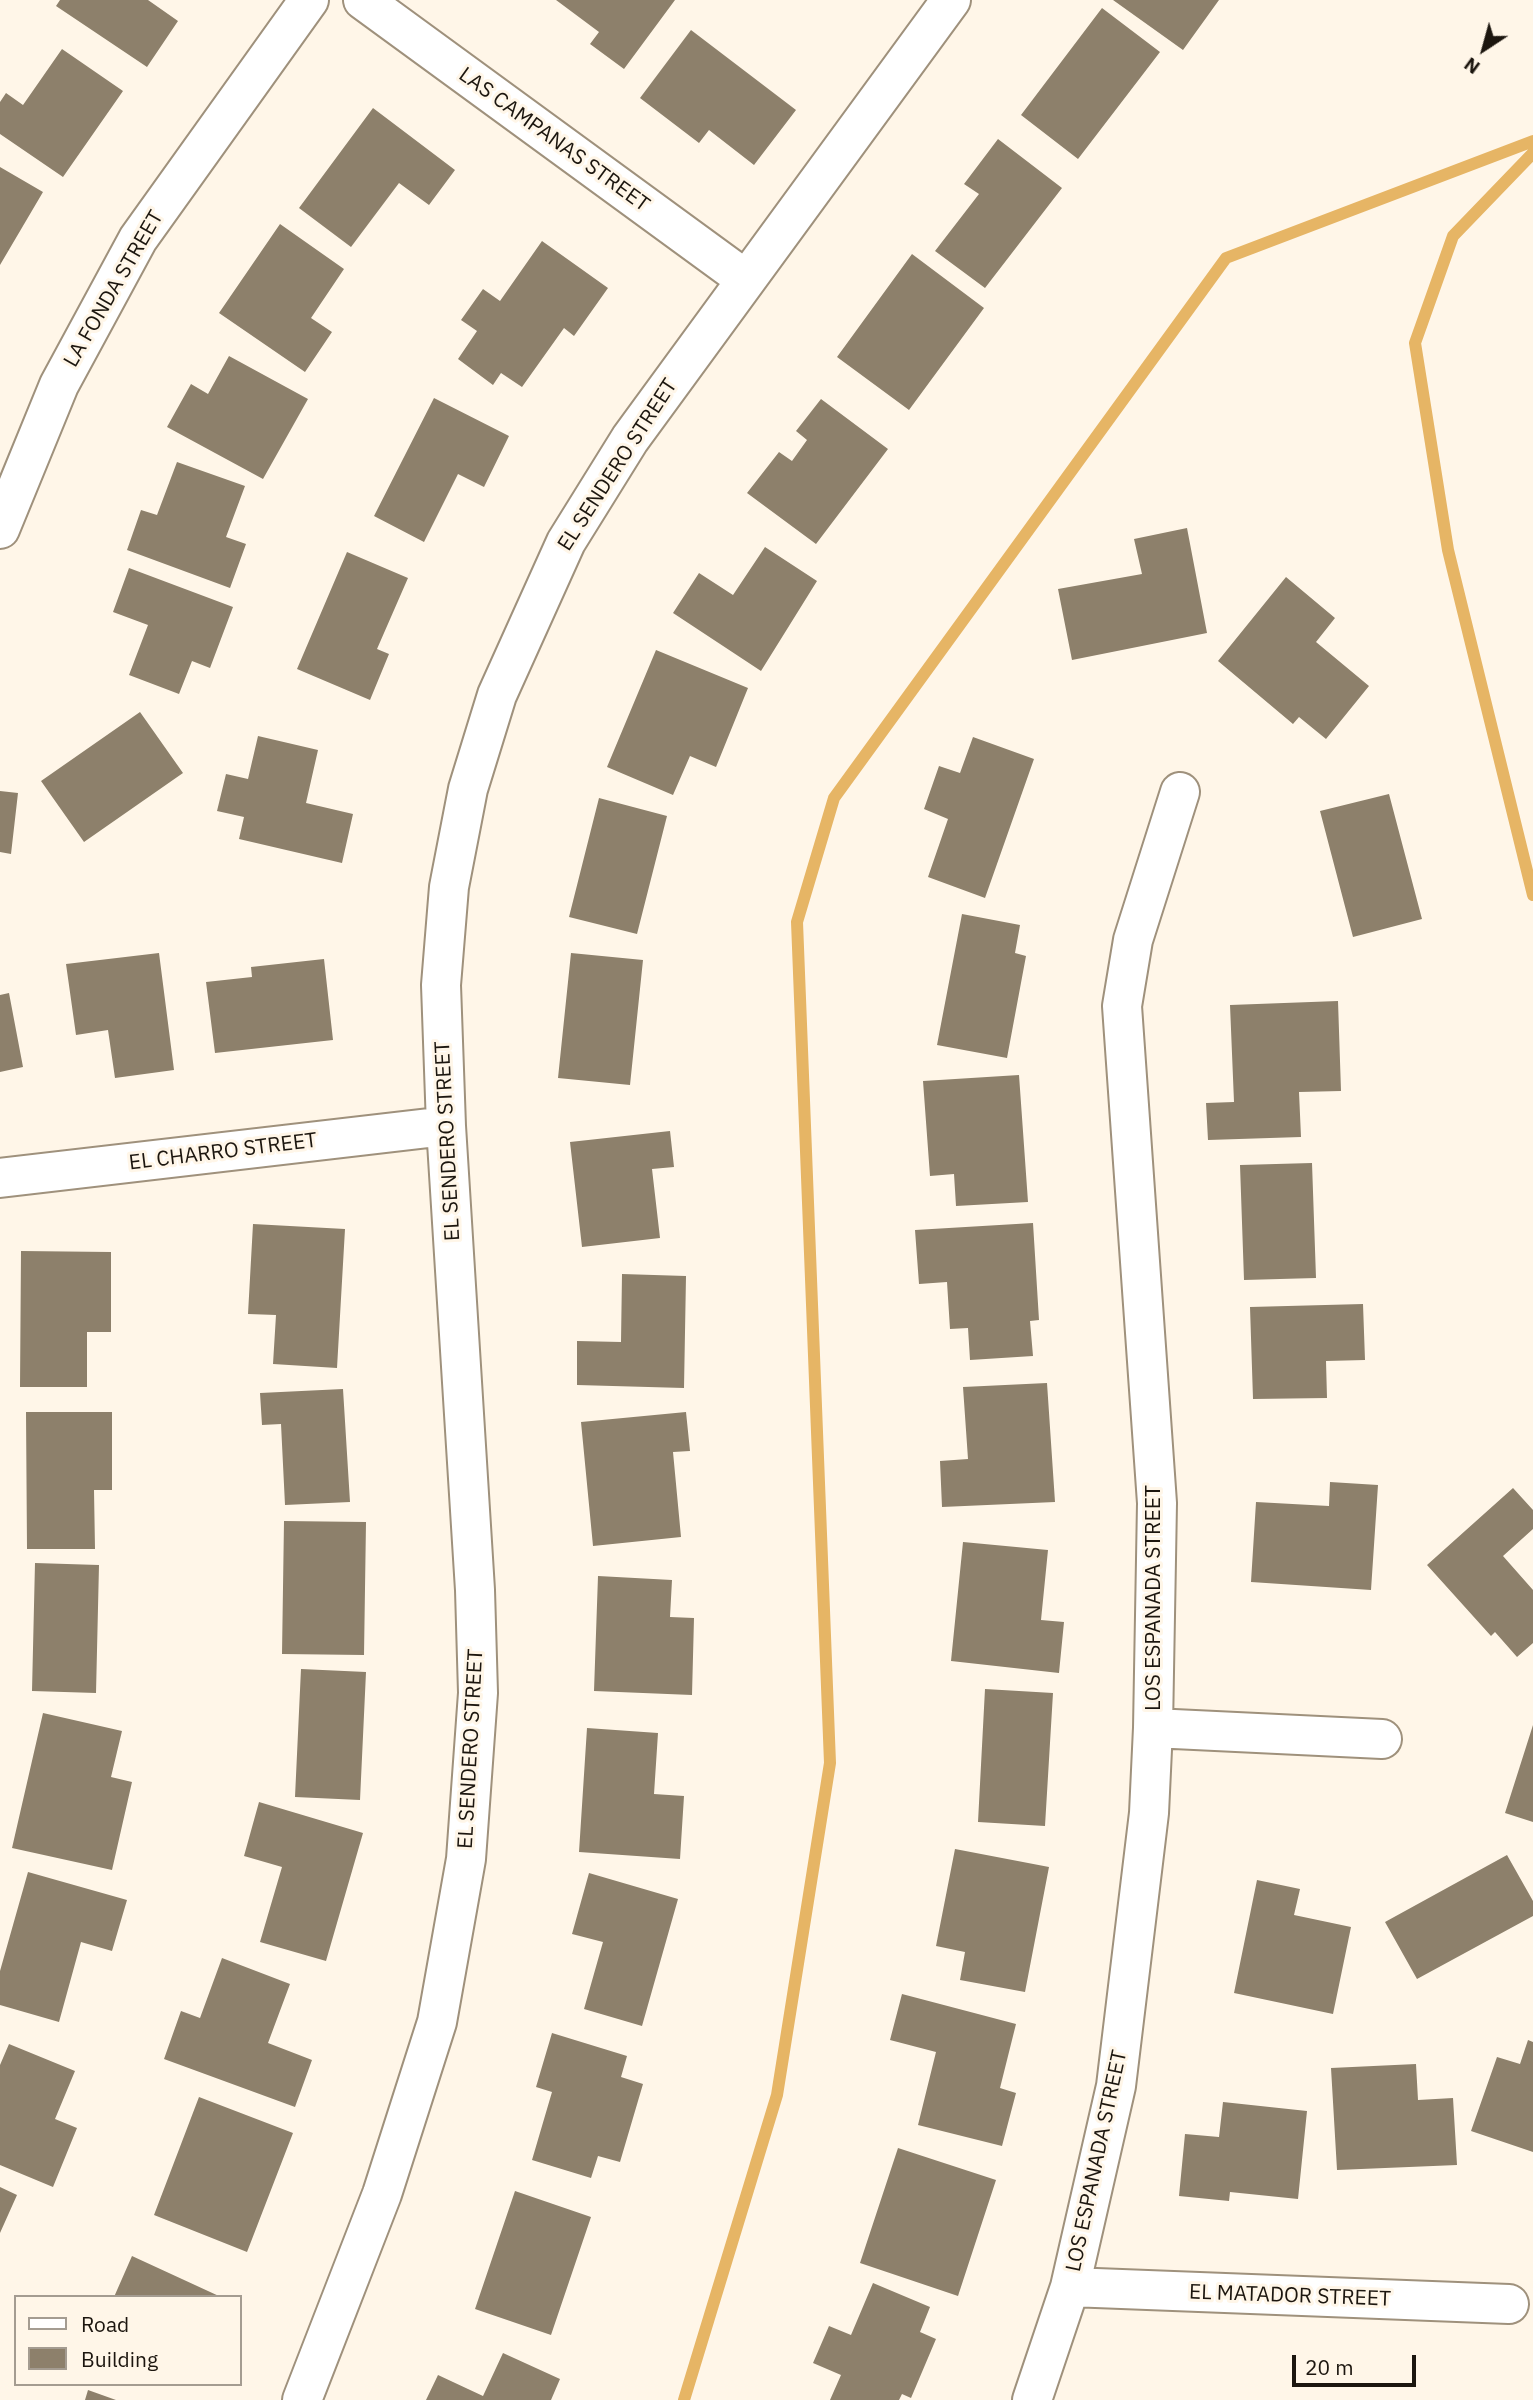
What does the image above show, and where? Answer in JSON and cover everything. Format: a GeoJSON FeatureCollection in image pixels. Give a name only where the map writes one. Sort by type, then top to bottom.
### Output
{"type":"FeatureCollection","features":[{"type":"Feature","properties":{"kind":"street","name":"LA FONDA STREET"},"geometry":{"type":"LineString","coordinates":[[0,528],[59,385],[138,239],[309,0]]}},
{"type":"Feature","properties":{"kind":"street","name":"LAS CAMPANAS STREET"},"geometry":{"type":"LineString","coordinates":[[363,0],[745,279]]}},
{"type":"Feature","properties":{"kind":"street","name":"EL SENDERO STREET"},"geometry":{"type":"LineString","coordinates":[[302,2400],[382,2194],[437,2022],[466,1859],[478,1693],[475,1590],[446,1126],[441,985],[449,887],[468,789],[497,695],[566,542],[630,439],[951,0]]}},
{"type":"Feature","properties":{"kind":"street","name":"LOS ESPANADA STREET"},"geometry":{"type":"LineString","coordinates":[[1032,2400],[1070,2287],[1116,2086],[1149,1813],[1157,1503],[1122,1006],[1133,940],[1180,792]]}},
{"type":"Feature","properties":{"kind":"street","name":"EL CHARRO STREET"},"geometry":{"type":"LineString","coordinates":[[0,1178],[446,1126]]}},
{"type":"Feature","properties":{"kind":"street"},"geometry":{"type":"LineString","coordinates":[[1153,1728],[1382,1739]]}},
{"type":"Feature","properties":{"kind":"street","name":"EL MATADOR STREET"},"geometry":{"type":"LineString","coordinates":[[1070,2287],[1509,2304]]}},
{"type":"Feature","properties":{"kind":"building"},"geometry":{"type":"Polygon","coordinates":[[[60,0],[148,0],[178,21],[147,67],[56,6],[60,0]]]}},
{"type":"Feature","properties":{"kind":"building"},"geometry":{"type":"Polygon","coordinates":[[[556,0],[675,0],[624,69],[590,44],[599,32],[556,0]]]}},
{"type":"Feature","properties":{"kind":"building"},"geometry":{"type":"Polygon","coordinates":[[[1113,0],[1219,0],[1183,50],[1113,0]]]}},
{"type":"Feature","properties":{"kind":"building"},"geometry":{"type":"Polygon","coordinates":[[[1102,8],[1160,52],[1078,159],[1021,115],[1102,8]]]}},
{"type":"Feature","properties":{"kind":"building"},"geometry":{"type":"Polygon","coordinates":[[[691,30],[796,110],[754,165],[709,130],[699,143],[640,98],[691,30]]]}},
{"type":"Feature","properties":{"kind":"building"},"geometry":{"type":"Polygon","coordinates":[[[62,49],[123,91],[63,177],[0,134],[0,102],[6,93],[23,105],[62,49]]]}},
{"type":"Feature","properties":{"kind":"building"},"geometry":{"type":"Polygon","coordinates":[[[373,108],[455,170],[429,205],[399,183],[351,247],[299,208],[373,108]]]}},
{"type":"Feature","properties":{"kind":"building"},"geometry":{"type":"Polygon","coordinates":[[[998,139],[1062,188],[985,288],[935,251],[979,194],[964,184],[998,139]]]}},
{"type":"Feature","properties":{"kind":"building"},"geometry":{"type":"Polygon","coordinates":[[[0,167],[43,192],[0,265],[0,167]]]}},
{"type":"Feature","properties":{"kind":"building"},"geometry":{"type":"Polygon","coordinates":[[[280,224],[344,269],[311,318],[332,332],[305,372],[219,313],[280,224]]]}},
{"type":"Feature","properties":{"kind":"building"},"geometry":{"type":"Polygon","coordinates":[[[542,241],[608,288],[574,336],[564,328],[522,387],[501,373],[493,385],[458,359],[477,331],[461,320],[483,289],[500,301],[542,241]]]}},
{"type":"Feature","properties":{"kind":"building"},"geometry":{"type":"Polygon","coordinates":[[[912,254],[984,308],[909,410],[837,357],[912,254]]]}},
{"type":"Feature","properties":{"kind":"building"},"geometry":{"type":"Polygon","coordinates":[[[229,356],[308,399],[263,479],[167,427],[191,384],[208,394],[229,356]]]}},
{"type":"Feature","properties":{"kind":"building"},"geometry":{"type":"Polygon","coordinates":[[[434,398],[509,436],[484,487],[458,474],[424,542],[374,516],[434,398]]]}},
{"type":"Feature","properties":{"kind":"building"},"geometry":{"type":"Polygon","coordinates":[[[821,399],[888,449],[816,544],[747,493],[779,452],[792,461],[807,440],[796,431],[821,399]]]}},
{"type":"Feature","properties":{"kind":"building"},"geometry":{"type":"Polygon","coordinates":[[[177,462],[245,486],[226,537],[246,544],[230,588],[127,550],[141,510],[157,515],[177,462]]]}},
{"type":"Feature","properties":{"kind":"building"},"geometry":{"type":"Polygon","coordinates":[[[1187,528],[1207,633],[1072,660],[1058,589],[1142,574],[1134,539],[1187,528]]]}},
{"type":"Feature","properties":{"kind":"building"},"geometry":{"type":"Polygon","coordinates":[[[765,547],[817,581],[761,671],[673,613],[699,573],[733,595],[765,547]]]}},
{"type":"Feature","properties":{"kind":"building"},"geometry":{"type":"Polygon","coordinates":[[[347,552],[408,578],[377,649],[389,654],[370,700],[297,669],[347,552]]]}},
{"type":"Feature","properties":{"kind":"building"},"geometry":{"type":"Polygon","coordinates":[[[129,568],[233,607],[210,668],[192,661],[179,694],[129,675],[148,625],[113,612],[129,568]]]}},
{"type":"Feature","properties":{"kind":"building"},"geometry":{"type":"Polygon","coordinates":[[[1286,577],[1335,618],[1316,642],[1369,686],[1326,739],[1299,717],[1293,724],[1218,661],[1286,577]]]}},
{"type":"Feature","properties":{"kind":"building"},"geometry":{"type":"Polygon","coordinates":[[[656,650],[748,688],[716,767],[690,756],[673,795],[607,767],[656,650]]]}},
{"type":"Feature","properties":{"kind":"building"},"geometry":{"type":"Polygon","coordinates":[[[140,712],[183,773],[84,842],[41,781],[140,712]]]}},
{"type":"Feature","properties":{"kind":"building"},"geometry":{"type":"Polygon","coordinates":[[[258,736],[318,750],[306,803],[353,814],[342,863],[239,839],[244,817],[217,811],[226,774],[248,779],[258,736]]]}},
{"type":"Feature","properties":{"kind":"building"},"geometry":{"type":"Polygon","coordinates":[[[973,737],[1034,759],[985,898],[928,877],[948,819],[924,809],[939,766],[960,773],[973,737]]]}},
{"type":"Feature","properties":{"kind":"building"},"geometry":{"type":"Polygon","coordinates":[[[0,791],[18,793],[11,854],[0,852],[0,791]]]}},
{"type":"Feature","properties":{"kind":"building"},"geometry":{"type":"Polygon","coordinates":[[[1389,794],[1422,919],[1353,937],[1320,811],[1389,794]]]}},
{"type":"Feature","properties":{"kind":"building"},"geometry":{"type":"Polygon","coordinates":[[[599,798],[667,816],[637,934],[569,917],[599,798]]]}},
{"type":"Feature","properties":{"kind":"building"},"geometry":{"type":"Polygon","coordinates":[[[962,914],[1020,925],[1015,953],[1026,956],[1007,1058],[937,1045],[962,914]]]}},
{"type":"Feature","properties":{"kind":"building"},"geometry":{"type":"Polygon","coordinates":[[[159,953],[174,1070],[115,1078],[108,1030],[76,1035],[66,964],[159,953]]]}},
{"type":"Feature","properties":{"kind":"building"},"geometry":{"type":"Polygon","coordinates":[[[571,953],[643,960],[630,1085],[558,1078],[571,953]]]}},
{"type":"Feature","properties":{"kind":"building"},"geometry":{"type":"Polygon","coordinates":[[[324,959],[333,1040],[215,1053],[206,982],[252,977],[251,967],[324,959]]]}},
{"type":"Feature","properties":{"kind":"building"},"geometry":{"type":"Polygon","coordinates":[[[9,993],[23,1067],[0,1072],[0,995],[9,993]]]}},
{"type":"Feature","properties":{"kind":"building"},"geometry":{"type":"Polygon","coordinates":[[[1338,1001],[1341,1091],[1299,1092],[1301,1137],[1208,1140],[1206,1103],[1234,1102],[1230,1005],[1338,1001]]]}},
{"type":"Feature","properties":{"kind":"building"},"geometry":{"type":"Polygon","coordinates":[[[1019,1075],[1028,1202],[956,1206],[954,1174],[930,1176],[923,1081],[1019,1075]]]}},
{"type":"Feature","properties":{"kind":"building"},"geometry":{"type":"Polygon","coordinates":[[[670,1131],[674,1167],[652,1169],[660,1238],[582,1247],[570,1142],[670,1131]]]}},
{"type":"Feature","properties":{"kind":"building"},"geometry":{"type":"Polygon","coordinates":[[[1312,1163],[1316,1278],[1244,1280],[1240,1165],[1312,1163]]]}},
{"type":"Feature","properties":{"kind":"building"},"geometry":{"type":"Polygon","coordinates":[[[1033,1223],[1039,1320],[1030,1321],[1033,1356],[970,1360],[968,1328],[950,1329],[947,1282],[919,1284],[915,1230],[1033,1223]]]}},
{"type":"Feature","properties":{"kind":"building"},"geometry":{"type":"Polygon","coordinates":[[[253,1224],[345,1229],[337,1368],[273,1364],[276,1315],[248,1314],[253,1224]]]}},
{"type":"Feature","properties":{"kind":"building"},"geometry":{"type":"Polygon","coordinates":[[[21,1251],[111,1252],[111,1332],[87,1332],[87,1387],[20,1387],[21,1251]]]}},
{"type":"Feature","properties":{"kind":"building"},"geometry":{"type":"Polygon","coordinates":[[[622,1274],[686,1276],[684,1388],[577,1385],[577,1341],[621,1342],[622,1274]]]}},
{"type":"Feature","properties":{"kind":"building"},"geometry":{"type":"Polygon","coordinates":[[[1363,1304],[1365,1360],[1326,1361],[1327,1398],[1253,1399],[1250,1307],[1363,1304]]]}},
{"type":"Feature","properties":{"kind":"building"},"geometry":{"type":"Polygon","coordinates":[[[1047,1383],[1055,1502],[942,1507],[940,1461],[968,1459],[963,1387],[1047,1383]]]}},
{"type":"Feature","properties":{"kind":"building"},"geometry":{"type":"Polygon","coordinates":[[[343,1389],[350,1502],[285,1505],[281,1424],[262,1425],[260,1393],[343,1389]]]}},
{"type":"Feature","properties":{"kind":"building"},"geometry":{"type":"Polygon","coordinates":[[[26,1412],[112,1412],[112,1490],[94,1490],[95,1549],[27,1549],[26,1412]]]}},
{"type":"Feature","properties":{"kind":"building"},"geometry":{"type":"Polygon","coordinates":[[[686,1412],[690,1451],[673,1452],[681,1537],[593,1546],[581,1422],[686,1412]]]}},
{"type":"Feature","properties":{"kind":"building"},"geometry":{"type":"Polygon","coordinates":[[[1330,1482],[1378,1485],[1371,1590],[1251,1582],[1256,1502],[1329,1506],[1330,1482]]]}},
{"type":"Feature","properties":{"kind":"building"},"geometry":{"type":"Polygon","coordinates":[[[1513,1488],[1533,1510],[1533,1529],[1503,1556],[1533,1590],[1533,1643],[1517,1657],[1495,1632],[1491,1636],[1427,1565],[1513,1488]]]}},
{"type":"Feature","properties":{"kind":"building"},"geometry":{"type":"Polygon","coordinates":[[[284,1521],[366,1522],[364,1655],[282,1654],[284,1521]]]}},
{"type":"Feature","properties":{"kind":"building"},"geometry":{"type":"Polygon","coordinates":[[[963,1542],[1048,1550],[1041,1620],[1064,1622],[1059,1673],[951,1661],[963,1542]]]}},
{"type":"Feature","properties":{"kind":"building"},"geometry":{"type":"Polygon","coordinates":[[[35,1563],[99,1565],[96,1693],[32,1691],[35,1563]]]}},
{"type":"Feature","properties":{"kind":"building"},"geometry":{"type":"Polygon","coordinates":[[[598,1576],[672,1580],[670,1617],[694,1618],[692,1695],[594,1691],[598,1576]]]}},
{"type":"Feature","properties":{"kind":"building"},"geometry":{"type":"Polygon","coordinates":[[[301,1669],[366,1672],[360,1800],[295,1797],[301,1669]]]}},
{"type":"Feature","properties":{"kind":"building"},"geometry":{"type":"Polygon","coordinates":[[[985,1689],[1053,1693],[1045,1826],[978,1822],[985,1689]]]}},
{"type":"Feature","properties":{"kind":"building"},"geometry":{"type":"Polygon","coordinates":[[[43,1713],[122,1731],[111,1777],[132,1782],[112,1870],[12,1848],[43,1713]]]}},
{"type":"Feature","properties":{"kind":"building"},"geometry":{"type":"Polygon","coordinates":[[[1533,1725],[1533,1822],[1505,1813],[1533,1725]]]}},
{"type":"Feature","properties":{"kind":"building"},"geometry":{"type":"Polygon","coordinates":[[[587,1728],[658,1733],[654,1794],[684,1796],[680,1859],[579,1852],[587,1728]]]}},
{"type":"Feature","properties":{"kind":"building"},"geometry":{"type":"Polygon","coordinates":[[[259,1802],[363,1833],[326,1961],[260,1942],[282,1867],[244,1856],[259,1802]]]}},
{"type":"Feature","properties":{"kind":"building"},"geometry":{"type":"Polygon","coordinates":[[[955,1849],[1049,1867],[1025,1992],[960,1980],[965,1952],[936,1946],[955,1849]]]}},
{"type":"Feature","properties":{"kind":"building"},"geometry":{"type":"Polygon","coordinates":[[[1507,1855],[1533,1901],[1533,1916],[1417,1979],[1385,1922],[1507,1855]]]}},
{"type":"Feature","properties":{"kind":"building"},"geometry":{"type":"Polygon","coordinates":[[[28,1872],[127,1900],[112,1951],[81,1942],[59,2022],[0,2005],[0,1971],[28,1872]]]}},
{"type":"Feature","properties":{"kind":"building"},"geometry":{"type":"Polygon","coordinates":[[[589,1873],[678,1899],[642,2026],[584,2009],[603,1942],[572,1934],[589,1873]]]}},
{"type":"Feature","properties":{"kind":"building"},"geometry":{"type":"Polygon","coordinates":[[[1257,1880],[1300,1889],[1294,1915],[1351,1927],[1333,2014],[1234,1993],[1257,1880]]]}},
{"type":"Feature","properties":{"kind":"building"},"geometry":{"type":"Polygon","coordinates":[[[222,1958],[290,1984],[268,2043],[312,2060],[295,2107],[164,2059],[181,2011],[200,2018],[222,1958]]]}},
{"type":"Feature","properties":{"kind":"building"},"geometry":{"type":"Polygon","coordinates":[[[902,1994],[1016,2024],[1000,2088],[1016,2093],[1002,2146],[918,2125],[936,2052],[890,2040],[902,1994]]]}},
{"type":"Feature","properties":{"kind":"building"},"geometry":{"type":"Polygon","coordinates":[[[552,2033],[627,2056],[621,2077],[643,2084],[620,2162],[598,2156],[591,2178],[532,2160],[552,2092],[536,2087],[552,2033]]]}},
{"type":"Feature","properties":{"kind":"building"},"geometry":{"type":"Polygon","coordinates":[[[1528,2040],[1533,2042],[1533,2152],[1471,2131],[1497,2057],[1520,2064],[1528,2040]]]}},
{"type":"Feature","properties":{"kind":"building"},"geometry":{"type":"Polygon","coordinates":[[[9,2044],[75,2071],[55,2119],[77,2128],[53,2187],[0,2165],[0,2065],[9,2044]]]}},
{"type":"Feature","properties":{"kind":"building"},"geometry":{"type":"Polygon","coordinates":[[[1416,2064],[1418,2100],[1453,2098],[1457,2165],[1337,2170],[1331,2068],[1416,2064]]]}},
{"type":"Feature","properties":{"kind":"building"},"geometry":{"type":"Polygon","coordinates":[[[199,2097],[293,2133],[247,2252],[154,2215],[199,2097]]]}},
{"type":"Feature","properties":{"kind":"building"},"geometry":{"type":"Polygon","coordinates":[[[1223,2102],[1307,2111],[1298,2199],[1230,2192],[1229,2201],[1179,2196],[1185,2134],[1219,2137],[1223,2102]]]}},
{"type":"Feature","properties":{"kind":"building"},"geometry":{"type":"Polygon","coordinates":[[[898,2148],[996,2180],[958,2296],[860,2263],[898,2148]]]}},
{"type":"Feature","properties":{"kind":"building"},"geometry":{"type":"Polygon","coordinates":[[[0,2187],[17,2195],[0,2233],[0,2187]]]}},
{"type":"Feature","properties":{"kind":"building"},"geometry":{"type":"Polygon","coordinates":[[[515,2191],[591,2217],[551,2335],[475,2309],[515,2191]]]}},
{"type":"Feature","properties":{"kind":"building"},"geometry":{"type":"Polygon","coordinates":[[[132,2256],[217,2295],[115,2295],[132,2256]]]}},
{"type":"Feature","properties":{"kind":"building"},"geometry":{"type":"Polygon","coordinates":[[[873,2283],[930,2307],[920,2332],[936,2339],[911,2398],[902,2394],[899,2400],[830,2400],[841,2375],[813,2363],[829,2326],[851,2335],[873,2283]]]}},
{"type":"Feature","properties":{"kind":"building"},"geometry":{"type":"Polygon","coordinates":[[[503,2353],[560,2379],[551,2400],[426,2400],[438,2375],[483,2396],[503,2353]]]}},
{"type":"Feature","properties":{"kind":"building"},"geometry":{"type":"Polygon","coordinates":[[[88,2390],[116,2400],[85,2400],[88,2390]]]}},
{"type":"Feature","properties":{"kind":"waterway"},"geometry":{"type":"LineString","coordinates":[[684,2400],[777,2095],[830,1763],[797,922],[834,798],[1226,258],[1533,141]]}},
{"type":"Feature","properties":{"kind":"waterway"},"geometry":{"type":"LineString","coordinates":[[1533,153],[1453,236],[1415,343],[1448,550],[1533,895]]}}]}
